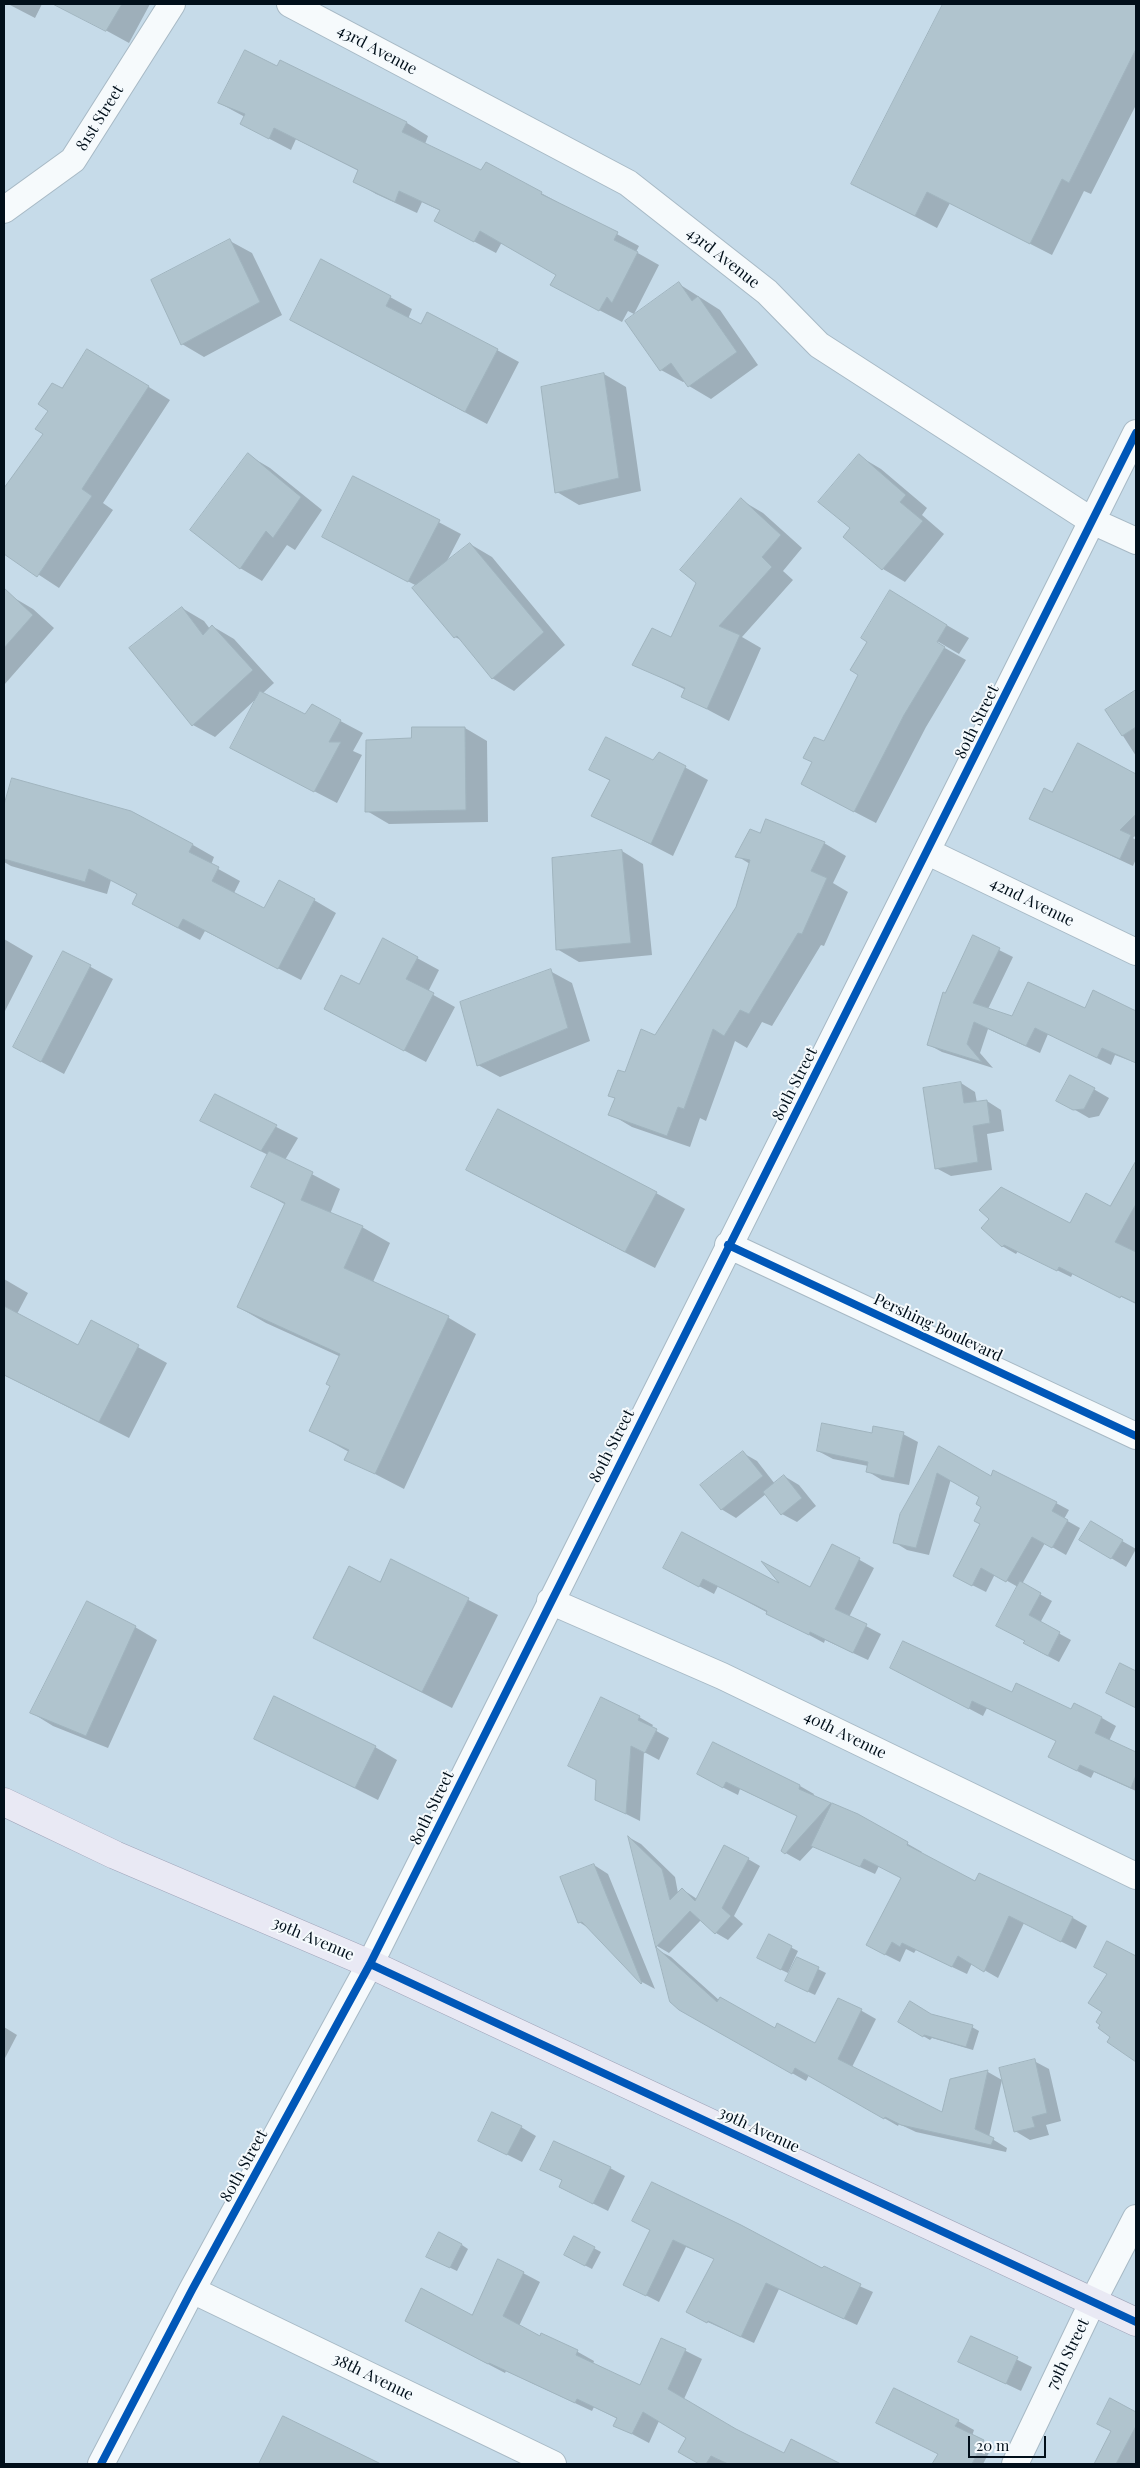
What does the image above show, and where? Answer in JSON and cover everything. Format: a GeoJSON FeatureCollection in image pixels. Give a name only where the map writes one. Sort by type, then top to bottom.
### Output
{"type":"FeatureCollection","features":[{"type":"Feature","properties":{"kind":"main road","name":"39th Avenue"},"geometry":{"type":"LineString","coordinates":[[4,1802],[115,1855],[370,1964],[1136,2322]]}},
{"type":"Feature","properties":{"kind":"street","name":"81st Street"},"geometry":{"type":"LineString","coordinates":[[4,210],[73,160],[172,4]]}},
{"type":"Feature","properties":{"kind":"street","name":"43rd Avenue"},"geometry":{"type":"LineString","coordinates":[[290,4],[628,183],[767,292],[819,345],[1092,521],[1136,541]]}},
{"type":"Feature","properties":{"kind":"street","name":"80th Street"},"geometry":{"type":"LineString","coordinates":[[101,2464],[192,2290],[370,1964],[550,1600],[928,852],[1136,433]]}},
{"type":"Feature","properties":{"kind":"street","name":"42nd Avenue"},"geometry":{"type":"LineString","coordinates":[[928,852],[1136,952]]}},
{"type":"Feature","properties":{"kind":"street","name":"Pershing Boulevard"},"geometry":{"type":"LineString","coordinates":[[728,1245],[1136,1436]]}},
{"type":"Feature","properties":{"kind":"street","name":"40th Avenue"},"geometry":{"type":"LineString","coordinates":[[550,1600],[722,1676],[1136,1876]]}},
{"type":"Feature","properties":{"kind":"street","name":"79th Street"},"geometry":{"type":"LineString","coordinates":[[1015,2464],[1093,2301],[1136,2218]]}},
{"type":"Feature","properties":{"kind":"street","name":"38th Avenue"},"geometry":{"type":"LineString","coordinates":[[192,2290],[553,2464]]}},
{"type":"Feature","properties":{"kind":"building"},"geometry":{"type":"Polygon","coordinates":[[[53,4],[122,4],[106,31],[53,4]]]}},
{"type":"Feature","properties":{"kind":"building"},"geometry":{"type":"Polygon","coordinates":[[[943,4],[1136,4],[1136,49],[1069,183],[1062,179],[1030,244],[927,192],[915,216],[851,184],[943,4]]]}},
{"type":"Feature","properties":{"kind":"building"},"geometry":{"type":"Polygon","coordinates":[[[245,50],[277,66],[280,60],[407,122],[402,132],[481,170],[486,162],[542,192],[541,194],[618,232],[614,240],[638,252],[612,303],[607,297],[599,311],[550,285],[556,275],[480,231],[474,242],[434,221],[440,210],[399,191],[395,202],[353,182],[358,170],[274,128],[269,139],[240,124],[245,114],[218,103],[245,50]]]}},
{"type":"Feature","properties":{"kind":"building"},"geometry":{"type":"Polygon","coordinates":[[[230,239],[260,302],[181,345],[151,280],[230,239]]]}},
{"type":"Feature","properties":{"kind":"building"},"geometry":{"type":"Polygon","coordinates":[[[321,259],[391,296],[386,306],[421,324],[427,312],[498,349],[465,412],[290,320],[321,259]]]}},
{"type":"Feature","properties":{"kind":"building"},"geometry":{"type":"Polygon","coordinates":[[[679,282],[692,301],[698,296],[737,352],[688,387],[671,363],[660,371],[625,321],[679,282]]]}},
{"type":"Feature","properties":{"kind":"building"},"geometry":{"type":"Polygon","coordinates":[[[87,349],[149,386],[82,489],[92,496],[37,577],[4,554],[4,488],[43,434],[35,429],[48,411],[38,404],[52,383],[62,388],[87,349]]]}},
{"type":"Feature","properties":{"kind":"building"},"geometry":{"type":"Polygon","coordinates":[[[604,373],[619,478],[555,493],[541,387],[604,373]]]}},
{"type":"Feature","properties":{"kind":"building"},"geometry":{"type":"Polygon","coordinates":[[[248,453],[301,497],[273,538],[266,531],[240,569],[190,530],[248,453]]]}},
{"type":"Feature","properties":{"kind":"building"},"geometry":{"type":"Polygon","coordinates":[[[859,454],[906,495],[900,502],[923,521],[882,570],[843,537],[850,528],[818,502],[859,454]]]}},
{"type":"Feature","properties":{"kind":"building"},"geometry":{"type":"Polygon","coordinates":[[[353,476],[440,520],[408,582],[322,537],[353,476]]]}},
{"type":"Feature","properties":{"kind":"building"},"geometry":{"type":"Polygon","coordinates":[[[741,498],[781,535],[762,557],[772,567],[719,626],[740,635],[707,709],[681,697],[685,688],[632,665],[652,628],[671,637],[696,583],[680,570],[741,498]]]}},
{"type":"Feature","properties":{"kind":"building"},"geometry":{"type":"Polygon","coordinates":[[[470,543],[544,632],[492,679],[457,636],[454,638],[412,588],[470,543]]]}},
{"type":"Feature","properties":{"kind":"building"},"geometry":{"type":"Polygon","coordinates":[[[4,588],[33,615],[4,648],[4,588]]]}},
{"type":"Feature","properties":{"kind":"building"},"geometry":{"type":"Polygon","coordinates":[[[890,590],[947,625],[937,642],[945,647],[904,715],[854,812],[801,784],[812,762],[803,758],[814,737],[824,741],[858,675],[850,670],[867,642],[861,638],[890,590]]]}},
{"type":"Feature","properties":{"kind":"building"},"geometry":{"type":"Polygon","coordinates":[[[182,607],[203,635],[212,625],[253,670],[192,726],[129,648],[182,607]]]}},
{"type":"Feature","properties":{"kind":"building"},"geometry":{"type":"Polygon","coordinates":[[[1136,690],[1136,727],[1122,736],[1105,710],[1136,690]]]}},
{"type":"Feature","properties":{"kind":"building"},"geometry":{"type":"Polygon","coordinates":[[[260,691],[305,714],[312,704],[341,720],[329,742],[341,742],[314,792],[230,748],[260,691]]]}},
{"type":"Feature","properties":{"kind":"building"},"geometry":{"type":"Polygon","coordinates":[[[412,727],[465,727],[466,810],[365,812],[366,740],[411,738],[412,727]]]}},
{"type":"Feature","properties":{"kind":"building"},"geometry":{"type":"Polygon","coordinates":[[[606,737],[653,760],[659,752],[686,766],[651,844],[591,816],[610,780],[589,770],[606,737]]]}},
{"type":"Feature","properties":{"kind":"building"},"geometry":{"type":"Polygon","coordinates":[[[1078,743],[1136,774],[1136,814],[1120,830],[1131,835],[1120,859],[1029,819],[1044,788],[1052,792],[1078,743]]]}},
{"type":"Feature","properties":{"kind":"building"},"geometry":{"type":"Polygon","coordinates":[[[12,778],[131,811],[193,844],[189,852],[219,867],[212,881],[264,908],[279,880],[315,899],[278,969],[183,919],[178,928],[132,904],[137,894],[89,869],[85,882],[4,859],[4,805],[12,778]]]}},
{"type":"Feature","properties":{"kind":"building"},"geometry":{"type":"Polygon","coordinates":[[[766,819],[825,842],[811,871],[827,878],[802,934],[798,933],[749,1014],[740,1010],[724,1036],[713,1029],[684,1109],[678,1107],[667,1136],[608,1115],[615,1098],[608,1096],[618,1070],[625,1072],[641,1029],[655,1035],[736,907],[750,860],[735,857],[750,829],[760,833],[766,819]]]}},
{"type":"Feature","properties":{"kind":"building"},"geometry":{"type":"Polygon","coordinates":[[[622,850],[631,943],[556,950],[552,858],[622,850]]]}},
{"type":"Feature","properties":{"kind":"building"},"geometry":{"type":"Polygon","coordinates":[[[973,935],[1000,948],[973,1003],[1012,1016],[1028,982],[1085,1008],[1093,990],[1136,1011],[1136,1063],[1102,1048],[1097,1058],[1035,1028],[1026,1046],[974,1022],[967,1044],[982,1062],[927,1045],[943,992],[945,993],[973,935]]]}},
{"type":"Feature","properties":{"kind":"building"},"geometry":{"type":"Polygon","coordinates":[[[383,938],[418,957],[406,979],[434,993],[404,1051],[324,1009],[341,975],[359,984],[383,938]]]}},
{"type":"Feature","properties":{"kind":"building"},"geometry":{"type":"Polygon","coordinates":[[[63,951],[91,965],[41,1062],[13,1047],[63,951]]]}},
{"type":"Feature","properties":{"kind":"building"},"geometry":{"type":"Polygon","coordinates":[[[551,969],[568,1028],[477,1066],[460,1002],[551,969]]]}},
{"type":"Feature","properties":{"kind":"building"},"geometry":{"type":"Polygon","coordinates":[[[1070,1075],[1095,1088],[1084,1109],[1073,1110],[1056,1101],[1070,1075]]]}},
{"type":"Feature","properties":{"kind":"building"},"geometry":{"type":"Polygon","coordinates":[[[961,1082],[964,1103],[987,1100],[990,1123],[973,1126],[978,1162],[935,1169],[923,1088],[961,1082]]]}},
{"type":"Feature","properties":{"kind":"building"},"geometry":{"type":"Polygon","coordinates":[[[215,1094],[277,1125],[261,1151],[200,1121],[215,1094]]]}},
{"type":"Feature","properties":{"kind":"building"},"geometry":{"type":"Polygon","coordinates":[[[498,1109],[657,1192],[625,1252],[466,1170],[498,1109]]]}},
{"type":"Feature","properties":{"kind":"building"},"geometry":{"type":"Polygon","coordinates":[[[269,1151],[313,1172],[301,1200],[363,1226],[344,1268],[449,1316],[375,1474],[344,1460],[349,1450],[309,1431],[330,1386],[326,1384],[340,1354],[237,1307],[285,1203],[251,1187],[269,1151]]]}},
{"type":"Feature","properties":{"kind":"building"},"geometry":{"type":"Polygon","coordinates":[[[1136,1161],[1136,1204],[1115,1242],[1136,1252],[1136,1303],[1121,1296],[1120,1298],[1059,1267],[1057,1271],[1004,1245],[1002,1247],[981,1228],[989,1219],[979,1210],[1001,1187],[1070,1223],[1086,1193],[1110,1206],[1136,1161]]]}},
{"type":"Feature","properties":{"kind":"building"},"geometry":{"type":"Polygon","coordinates":[[[4,1306],[78,1345],[91,1320],[139,1345],[99,1422],[4,1375],[4,1306]]]}},
{"type":"Feature","properties":{"kind":"building"},"geometry":{"type":"Polygon","coordinates":[[[822,1423],[872,1433],[873,1426],[904,1432],[894,1478],[866,1472],[868,1462],[817,1451],[822,1423]]]}},
{"type":"Feature","properties":{"kind":"building"},"geometry":{"type":"Polygon","coordinates":[[[939,1446],[991,1476],[993,1470],[1057,1502],[1052,1511],[1068,1520],[1052,1548],[1032,1537],[1006,1582],[981,1568],[972,1586],[953,1576],[980,1524],[974,1521],[981,1507],[976,1504],[979,1497],[937,1473],[916,1548],[893,1543],[900,1514],[939,1446]]]}},
{"type":"Feature","properties":{"kind":"building"},"geometry":{"type":"Polygon","coordinates":[[[743,1451],[763,1476],[721,1510],[700,1485],[743,1451]]]}},
{"type":"Feature","properties":{"kind":"building"},"geometry":{"type":"Polygon","coordinates":[[[784,1475],[802,1498],[781,1515],[763,1492],[784,1475]]]}},
{"type":"Feature","properties":{"kind":"building"},"geometry":{"type":"Polygon","coordinates":[[[1091,1521],[1123,1540],[1111,1559],[1079,1540],[1091,1521]]]}},
{"type":"Feature","properties":{"kind":"building"},"geometry":{"type":"Polygon","coordinates":[[[682,1532],[779,1583],[761,1561],[810,1587],[832,1544],[860,1558],[835,1609],[867,1624],[853,1653],[810,1632],[809,1635],[766,1614],[767,1611],[703,1579],[699,1587],[663,1568],[682,1532]]]}},
{"type":"Feature","properties":{"kind":"building"},"geometry":{"type":"Polygon","coordinates":[[[391,1559],[469,1598],[422,1692],[313,1638],[349,1566],[380,1582],[391,1559]]]}},
{"type":"Feature","properties":{"kind":"building"},"geometry":{"type":"Polygon","coordinates":[[[1020,1581],[1041,1593],[1029,1615],[1060,1632],[1048,1656],[996,1626],[1020,1581]]]}},
{"type":"Feature","properties":{"kind":"building"},"geometry":{"type":"Polygon","coordinates":[[[87,1601],[136,1626],[86,1736],[30,1713],[87,1601]]]}},
{"type":"Feature","properties":{"kind":"building"},"geometry":{"type":"Polygon","coordinates":[[[903,1641],[1012,1692],[1016,1683],[1071,1709],[1074,1703],[1102,1717],[1095,1733],[1136,1752],[1136,1775],[1131,1788],[1080,1765],[1077,1771],[1048,1757],[1056,1741],[972,1701],[969,1709],[890,1668],[903,1641]]]}},
{"type":"Feature","properties":{"kind":"building"},"geometry":{"type":"Polygon","coordinates":[[[1120,1663],[1136,1671],[1136,1708],[1106,1693],[1120,1663]]]}},
{"type":"Feature","properties":{"kind":"building"},"geometry":{"type":"Polygon","coordinates":[[[274,1696],[376,1746],[355,1788],[254,1739],[274,1696]]]}},
{"type":"Feature","properties":{"kind":"building"},"geometry":{"type":"Polygon","coordinates":[[[601,1697],[640,1716],[638,1720],[657,1729],[645,1753],[631,1746],[626,1814],[595,1800],[596,1780],[568,1766],[601,1697]]]}},
{"type":"Feature","properties":{"kind":"building"},"geometry":{"type":"Polygon","coordinates":[[[713,1742],[800,1785],[799,1789],[831,1803],[785,1854],[781,1851],[797,1816],[726,1782],[723,1788],[697,1774],[713,1742]]]}},
{"type":"Feature","properties":{"kind":"building"},"geometry":{"type":"Polygon","coordinates":[[[832,1803],[858,1814],[908,1842],[907,1845],[975,1881],[979,1873],[1073,1917],[1061,1942],[1009,1916],[984,1972],[958,1956],[952,1967],[902,1943],[900,1947],[892,1942],[885,1955],[866,1945],[901,1878],[864,1859],[860,1867],[811,1846],[832,1803]]]}},
{"type":"Feature","properties":{"kind":"building"},"geometry":{"type":"Polygon","coordinates":[[[628,1836],[662,1869],[670,1900],[682,1888],[695,1901],[724,1845],[749,1858],[722,1908],[731,1916],[715,1934],[690,1911],[656,1947],[628,1836]]]}},
{"type":"Feature","properties":{"kind":"building"},"geometry":{"type":"Polygon","coordinates":[[[594,1864],[641,1984],[582,1922],[578,1923],[560,1877],[594,1864]]]}},
{"type":"Feature","properties":{"kind":"building"},"geometry":{"type":"Polygon","coordinates":[[[769,1934],[792,1946],[781,1970],[757,1958],[769,1934]]]}},
{"type":"Feature","properties":{"kind":"building"},"geometry":{"type":"Polygon","coordinates":[[[1107,1941],[1136,1956],[1136,2062],[1107,2042],[1110,2037],[1098,2028],[1100,2025],[1096,2022],[1102,2012],[1088,2003],[1107,1974],[1094,1967],[1107,1941]]]}},
{"type":"Feature","properties":{"kind":"building"},"geometry":{"type":"Polygon","coordinates":[[[656,1947],[717,2002],[720,1997],[775,2028],[777,2023],[815,2043],[838,1998],[862,2009],[838,2059],[942,2112],[950,2079],[988,2070],[975,2129],[994,2138],[991,2145],[901,2125],[885,2117],[884,2119],[795,2068],[792,2074],[679,2010],[670,2002],[656,1947]]]}},
{"type":"Feature","properties":{"kind":"building"},"geometry":{"type":"Polygon","coordinates":[[[797,1957],[819,1967],[808,1992],[785,1981],[797,1957]]]}},
{"type":"Feature","properties":{"kind":"building"},"geometry":{"type":"Polygon","coordinates":[[[910,2001],[931,2014],[973,2025],[966,2047],[924,2035],[923,2037],[898,2022],[910,2001]]]}},
{"type":"Feature","properties":{"kind":"building"},"geometry":{"type":"Polygon","coordinates":[[[1035,2059],[1047,2113],[1032,2117],[1035,2127],[1014,2132],[999,2068],[1035,2059]]]}},
{"type":"Feature","properties":{"kind":"building"},"geometry":{"type":"Polygon","coordinates":[[[492,2112],[522,2126],[507,2155],[478,2141],[492,2112]]]}},
{"type":"Feature","properties":{"kind":"building"},"geometry":{"type":"Polygon","coordinates":[[[554,2141],[611,2167],[593,2204],[559,2187],[562,2180],[540,2170],[554,2141]]]}},
{"type":"Feature","properties":{"kind":"building"},"geometry":{"type":"Polygon","coordinates":[[[652,2182],[741,2225],[822,2268],[824,2266],[861,2284],[844,2319],[766,2283],[741,2337],[708,2321],[707,2323],[686,2312],[714,2259],[673,2240],[646,2296],[623,2285],[650,2230],[632,2221],[652,2182]]]}},
{"type":"Feature","properties":{"kind":"building"},"geometry":{"type":"Polygon","coordinates":[[[439,2232],[462,2244],[450,2268],[426,2257],[439,2232]]]}},
{"type":"Feature","properties":{"kind":"building"},"geometry":{"type":"Polygon","coordinates":[[[574,2236],[595,2247],[585,2266],[564,2255],[574,2236]]]}},
{"type":"Feature","properties":{"kind":"building"},"geometry":{"type":"Polygon","coordinates":[[[498,2259],[524,2272],[503,2316],[540,2336],[541,2333],[578,2350],[576,2355],[640,2385],[661,2338],[686,2349],[668,2389],[736,2429],[784,2453],[791,2439],[841,2464],[728,2464],[711,2456],[706,2464],[699,2464],[678,2452],[686,2438],[643,2412],[632,2434],[613,2426],[617,2418],[577,2399],[575,2403],[488,2364],[405,2321],[421,2288],[472,2315],[498,2259]]]}},
{"type":"Feature","properties":{"kind":"building"},"geometry":{"type":"Polygon","coordinates":[[[971,2336],[1018,2357],[1006,2384],[958,2362],[971,2336]]]}},
{"type":"Feature","properties":{"kind":"building"},"geometry":{"type":"Polygon","coordinates":[[[894,2388],[959,2420],[955,2426],[984,2440],[972,2464],[932,2464],[938,2454],[876,2423],[894,2388]]]}},
{"type":"Feature","properties":{"kind":"building"},"geometry":{"type":"Polygon","coordinates":[[[1110,2398],[1136,2412],[1136,2426],[1116,2464],[1094,2464],[1111,2431],[1097,2424],[1110,2398]]]}},
{"type":"Feature","properties":{"kind":"building"},"geometry":{"type":"Polygon","coordinates":[[[283,2416],[381,2464],[259,2464],[283,2416]]]}},
{"type":"Feature","properties":{"kind":"cycle path"},"geometry":{"type":"LineString","coordinates":[[101,2464],[192,2290],[370,1964],[1136,433]]}},
{"type":"Feature","properties":{"kind":"cycle path"},"geometry":{"type":"LineString","coordinates":[[728,1245],[1136,1436]]}},
{"type":"Feature","properties":{"kind":"cycle path"},"geometry":{"type":"LineString","coordinates":[[370,1964],[1136,2322]]}}]}
